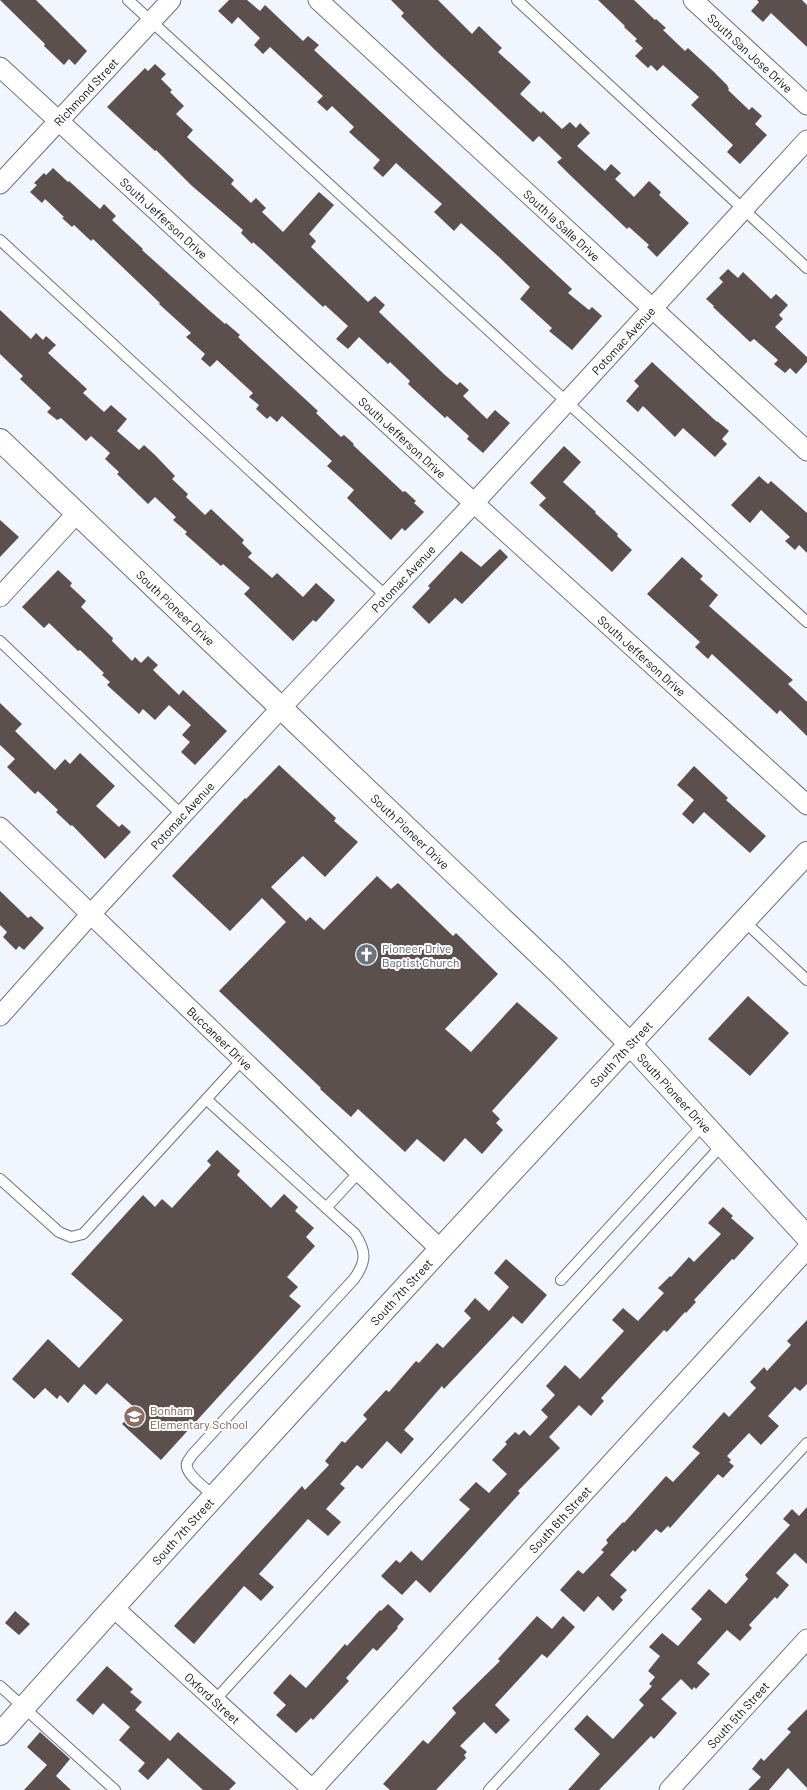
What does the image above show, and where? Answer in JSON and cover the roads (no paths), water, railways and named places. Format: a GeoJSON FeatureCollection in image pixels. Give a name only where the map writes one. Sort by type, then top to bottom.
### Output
{"type":"FeatureCollection","features":[{"type":"Feature","properties":{"kind":"main road","name":"South Pioneer Drive"},"geometry":{"type":"LineString","coordinates":[[0,440],[558,972],[630,1044],[807,1237]]}},
{"type":"Feature","properties":{"kind":"main road","name":"South 7th Street"},"geometry":{"type":"LineString","coordinates":[[0,1734],[113,1606],[440,1249],[807,853]]}},
{"type":"Feature","properties":{"kind":"street","name":"Richmond Street"},"geometry":{"type":"LineString","coordinates":[[0,184],[171,0]]}},
{"type":"Feature","properties":{"kind":"street","name":"South la Salle Drive"},"geometry":{"type":"LineString","coordinates":[[318,0],[807,450]]}},
{"type":"Feature","properties":{"kind":"street","name":"South San Jose Drive"},"geometry":{"type":"LineString","coordinates":[[694,0],[807,105]]}},
{"type":"Feature","properties":{"kind":"street","name":"South Jefferson Drive"},"geometry":{"type":"LineString","coordinates":[[0,67],[474,503],[807,806]]}},
{"type":"Feature","properties":{"kind":"street","name":"Potomac Avenue"},"geometry":{"type":"LineString","coordinates":[[2,1011],[281,708],[474,503],[807,140]]}},
{"type":"Feature","properties":{"kind":"street"},"geometry":{"type":"LineString","coordinates":[[0,597],[77,513]]}},
{"type":"Feature","properties":{"kind":"street","name":"Buccaneer Drive"},"geometry":{"type":"LineString","coordinates":[[0,828],[440,1249]]}},
{"type":"Feature","properties":{"kind":"street","name":"South 6th Street"},"geometry":{"type":"LineString","coordinates":[[312,1790],[807,1249]]}},
{"type":"Feature","properties":{"kind":"street","name":"Oxford Street"},"geometry":{"type":"LineString","coordinates":[[113,1606],[312,1790]]}},
{"type":"Feature","properties":{"kind":"street","name":"South 5th Street"},"geometry":{"type":"LineString","coordinates":[[669,1790],[807,1639]]}},
{"type":"Feature","properties":{"kind":"lane"},"geometry":{"type":"LineString","coordinates":[[128,0],[807,622]]}},
{"type":"Feature","properties":{"kind":"lane"},"geometry":{"type":"LineString","coordinates":[[517,0],[807,268]]}},
{"type":"Feature","properties":{"kind":"lane"},"geometry":{"type":"LineString","coordinates":[[0,240],[386,596]]}},
{"type":"Feature","properties":{"kind":"lane"},"geometry":{"type":"LineString","coordinates":[[0,641],[182,815]]}},
{"type":"Feature","properties":{"kind":"lane"},"geometry":{"type":"LineString","coordinates":[[744,921],[807,980]]}},
{"type":"Feature","properties":{"kind":"lane"},"geometry":{"type":"LineString","coordinates":[[0,1180],[59,1232],[72,1237],[83,1234],[242,1060]]}},
{"type":"Feature","properties":{"kind":"lane"},"geometry":{"type":"LineString","coordinates":[[206,1099],[356,1234],[362,1244],[364,1256],[361,1269],[354,1279],[192,1455],[187,1463],[188,1470],[193,1477],[214,1496]]}},
{"type":"Feature","properties":{"kind":"lane"},"geometry":{"type":"LineString","coordinates":[[561,1280],[703,1125]]}},
{"type":"Feature","properties":{"kind":"lane"},"geometry":{"type":"LineString","coordinates":[[215,1700],[722,1145]]}},
{"type":"Feature","properties":{"kind":"lane"},"geometry":{"type":"LineString","coordinates":[[326,1208],[359,1172]]}},
{"type":"Feature","properties":{"kind":"lane"},"geometry":{"type":"LineString","coordinates":[[489,1790],[807,1443]]}},
{"type":"Feature","properties":{"kind":"lane"},"geometry":{"type":"LineString","coordinates":[[0,1686],[115,1790]]}},
{"type":"Feature","properties":{"kind":"place","name":"Pioneer Drive Baptist Church"},"geometry":{"type":"Point","coordinates":[366,955]}},
{"type":"Feature","properties":{"kind":"place","name":"Bonham Elementary School"},"geometry":{"type":"Point","coordinates":[134,1417]}}]}
